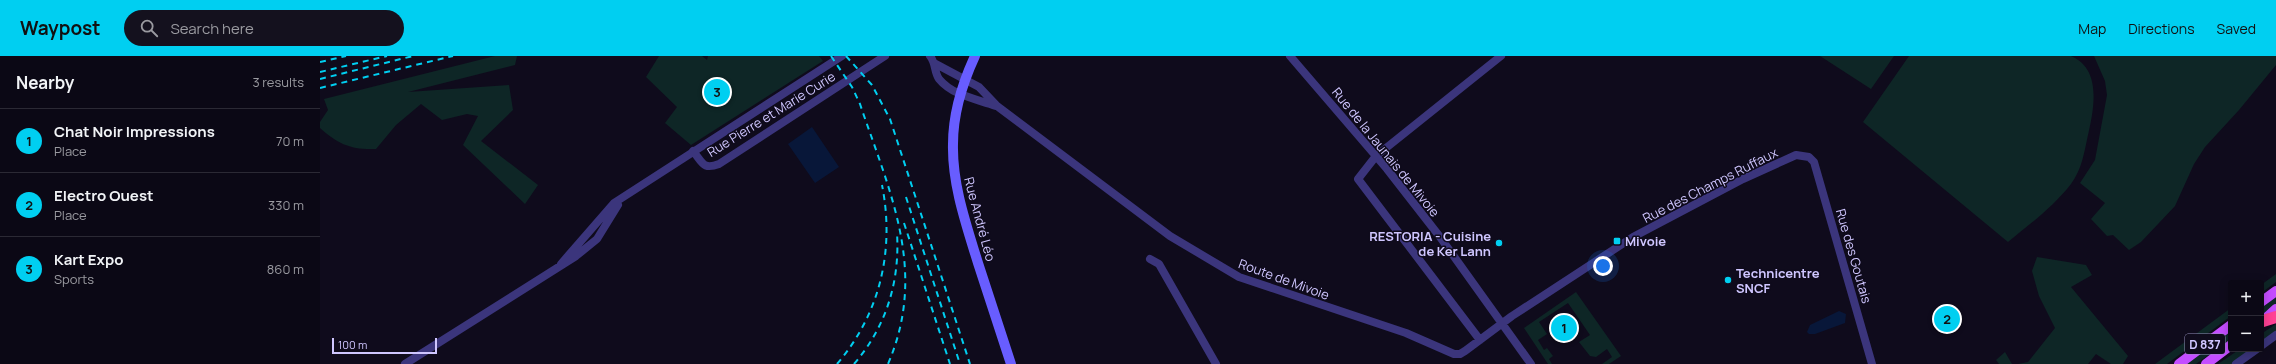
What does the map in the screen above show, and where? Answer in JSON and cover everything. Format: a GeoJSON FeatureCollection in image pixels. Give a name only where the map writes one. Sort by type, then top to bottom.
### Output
{"type":"FeatureCollection","features":[{"type":"Feature","properties":{"kind":"highway"},"geometry":{"type":"LineString","coordinates":[[2264,321],[2276,317]]}},
{"type":"Feature","properties":{"kind":"main road"},"geometry":{"type":"LineString","coordinates":[[2264,300],[2276,291]]}},
{"type":"Feature","properties":{"kind":"main road"},"geometry":{"type":"LineString","coordinates":[[2264,320],[2276,309]]}},
{"type":"Feature","properties":{"kind":"main road","name":"D 837"},"geometry":{"type":"LineString","coordinates":[[2179,364],[2228,327]]}},
{"type":"Feature","properties":{"kind":"main road","name":"D 837"},"geometry":{"type":"LineString","coordinates":[[2206,364],[2228,347]]}},
{"type":"Feature","properties":{"kind":"street","name":"Rue Pierre et Marie Curie"},"geometry":{"type":"LineString","coordinates":[[405,364],[562,264],[597,239],[627,194],[842,56]]}},
{"type":"Feature","properties":{"kind":"street","name":"Rue Pierre et Marie Curie"},"geometry":{"type":"LineString","coordinates":[[693,152],[705,166],[709,168],[719,164],[886,56]]}},
{"type":"Feature","properties":{"kind":"street","name":"Rue André Léo"},"geometry":{"type":"LineString","coordinates":[[976,56],[965,80],[953,142],[958,196],[1011,364]]}},
{"type":"Feature","properties":{"kind":"street","name":"Rue de la Jaunais de Mivoie"},"geometry":{"type":"LineString","coordinates":[[1290,56],[1376,156],[1440,237],[1531,364]]}},
{"type":"Feature","properties":{"kind":"street"},"geometry":{"type":"LineString","coordinates":[[1480,340],[1358,179],[1376,156],[1501,56]]}},
{"type":"Feature","properties":{"kind":"street","name":"Route de Mivoie"},"geometry":{"type":"LineString","coordinates":[[932,59],[979,87],[997,106],[1170,236],[1239,277],[1406,333],[1454,354],[1460,354],[1465,351],[1502,323]]}},
{"type":"Feature","properties":{"kind":"street"},"geometry":{"type":"LineString","coordinates":[[932,59],[938,78],[949,88],[961,95]]}},
{"type":"Feature","properties":{"kind":"street","name":"Route de Mivoie"},"geometry":{"type":"LineString","coordinates":[[961,95],[980,99],[997,106]]}},
{"type":"Feature","properties":{"kind":"street","name":"Rue des Champs Ruffaux"},"geometry":{"type":"LineString","coordinates":[[1502,323],[1564,281],[1657,224],[1796,155],[1809,157]]}},
{"type":"Feature","properties":{"kind":"street","name":"Rue des Goutais"},"geometry":{"type":"LineString","coordinates":[[1809,157],[1814,162],[1872,364]]}},
{"type":"Feature","properties":{"kind":"street"},"geometry":{"type":"LineString","coordinates":[[1150,259],[1159,264],[1216,364]]}},
{"type":"Feature","properties":{"kind":"street"},"geometry":{"type":"LineString","coordinates":[[2264,344],[2276,335]]}},
{"type":"Feature","properties":{"kind":"street"},"geometry":{"type":"LineString","coordinates":[[2236,364],[2253,352]]}},
{"type":"Feature","properties":{"kind":"green space"},"geometry":{"type":"Polygon","coordinates":[[[495,56],[517,56],[515,65],[408,92],[509,85],[513,110],[481,141],[538,185],[525,204],[463,145],[478,116],[467,114],[442,120],[421,104],[396,125],[376,149],[345,145],[320,128],[320,122],[328,110],[324,99],[495,56]]]}},
{"type":"Feature","properties":{"kind":"green space"},"geometry":{"type":"Polygon","coordinates":[[[659,56],[702,56],[707,60],[708,56],[819,56],[823,61],[691,145],[665,123],[677,107],[646,77],[659,56]]]}},
{"type":"Feature","properties":{"kind":"green space"},"geometry":{"type":"Polygon","coordinates":[[[1820,56],[1894,56],[1871,89],[1820,56]]]}},
{"type":"Feature","properties":{"kind":"green space"},"geometry":{"type":"Polygon","coordinates":[[[1909,56],[2071,56],[2081,62],[2088,70],[2092,80],[2093,91],[2092,114],[2078,173],[2071,184],[2057,200],[2008,242],[1863,122],[1909,56]]]}},
{"type":"Feature","properties":{"kind":"green space"},"geometry":{"type":"Polygon","coordinates":[[[2094,56],[2276,56],[2276,65],[2239,110],[2205,147],[2194,164],[2175,206],[2141,242],[2129,250],[2113,235],[2107,236],[2091,219],[2105,203],[2080,183],[2095,160],[2107,95],[2105,81],[2094,56]]]}},
{"type":"Feature","properties":{"kind":"green space"},"geometry":{"type":"Polygon","coordinates":[[[2037,257],[2086,265],[2092,275],[2071,287],[2128,356],[2123,364],[2111,364],[2096,354],[2088,364],[2018,364],[2028,362],[2055,328],[2039,296],[2032,271],[2037,257]]]}},
{"type":"Feature","properties":{"kind":"green space"},"geometry":{"type":"Polygon","coordinates":[[[2276,274],[2276,282],[2264,291],[2264,283],[2276,274]]]}},
{"type":"Feature","properties":{"kind":"green space"},"geometry":{"type":"Polygon","coordinates":[[[1576,292],[1621,356],[1609,364],[1602,364],[1612,357],[1607,349],[1596,357],[1590,356],[1579,342],[1590,335],[1568,303],[1539,322],[1547,334],[1538,340],[1544,350],[1547,348],[1553,356],[1549,359],[1552,364],[1548,364],[1524,328],[1576,292]]]}},
{"type":"Feature","properties":{"kind":"green space"},"geometry":{"type":"Polygon","coordinates":[[[2276,296],[2276,305],[2264,314],[2264,305],[2276,296]]]}},
{"type":"Feature","properties":{"kind":"green space"},"geometry":{"type":"Polygon","coordinates":[[[2228,310],[2228,318],[2167,364],[2155,364],[2228,310]]]}},
{"type":"Feature","properties":{"kind":"green space"},"geometry":{"type":"Polygon","coordinates":[[[2276,324],[2276,333],[2264,341],[2264,332],[2276,324]]]}},
{"type":"Feature","properties":{"kind":"green space"},"geometry":{"type":"Polygon","coordinates":[[[2228,332],[2228,341],[2196,364],[2186,364],[2228,332]]]}},
{"type":"Feature","properties":{"kind":"green space"},"geometry":{"type":"Polygon","coordinates":[[[2005,352],[2012,364],[1999,364],[1996,360],[2005,352]]]}},
{"type":"Feature","properties":{"kind":"green space"},"geometry":{"type":"Polygon","coordinates":[[[2236,352],[2249,352],[2232,364],[2218,364],[2236,352]]]}},
{"type":"Feature","properties":{"kind":"water"},"geometry":{"type":"Polygon","coordinates":[[[812,127],[839,167],[815,183],[788,144],[812,127]]]}},
{"type":"Feature","properties":{"kind":"water"},"geometry":{"type":"Polygon","coordinates":[[[1839,311],[1846,314],[1845,323],[1815,334],[1809,334],[1807,332],[1810,325],[1839,311]]]}},
{"type":"Feature","properties":{"kind":"railway"},"geometry":{"type":"LineString","coordinates":[[320,62],[346,56]]}},
{"type":"Feature","properties":{"kind":"railway"},"geometry":{"type":"LineString","coordinates":[[320,72],[387,56]]}},
{"type":"Feature","properties":{"kind":"railway"},"geometry":{"type":"LineString","coordinates":[[320,79],[413,56]]}},
{"type":"Feature","properties":{"kind":"railway"},"geometry":{"type":"LineString","coordinates":[[320,88],[453,56]]}},
{"type":"Feature","properties":{"kind":"railway"},"geometry":{"type":"LineString","coordinates":[[831,56],[852,87],[860,104],[883,169],[893,201],[900,232],[905,264],[905,297],[900,330],[888,364]]}},
{"type":"Feature","properties":{"kind":"railway"},"geometry":{"type":"LineString","coordinates":[[846,56],[872,85],[890,119],[970,364]]}},
{"type":"Feature","properties":{"kind":"railway"},"geometry":{"type":"LineString","coordinates":[[837,364],[852,345],[864,324],[874,303],[880,280],[885,257],[886,233],[886,209],[882,185]]}},
{"type":"Feature","properties":{"kind":"railway"},"geometry":{"type":"LineString","coordinates":[[906,197],[960,364]]}},
{"type":"Feature","properties":{"kind":"railway"},"geometry":{"type":"LineString","coordinates":[[904,223],[950,364]]}},
{"type":"Feature","properties":{"kind":"railway"},"geometry":{"type":"LineString","coordinates":[[854,364],[875,335],[889,303],[896,269],[897,233]]}},
{"type":"Feature","properties":{"kind":"place","name":"Kart Expo"},"geometry":{"type":"Point","coordinates":[717,92]}},
{"type":"Feature","properties":{"kind":"place","name":"Mivoie"},"geometry":{"type":"Point","coordinates":[1617,241]}},
{"type":"Feature","properties":{"kind":"place","name":"RESTORIA - Cuisine de Ker Lann"},"geometry":{"type":"Point","coordinates":[1499,243]}},
{"type":"Feature","properties":{"kind":"place","name":"Technicentre SNCF"},"geometry":{"type":"Point","coordinates":[1728,280]}},
{"type":"Feature","properties":{"kind":"place","name":"Electro Ouest"},"geometry":{"type":"Point","coordinates":[1947,319]}},
{"type":"Feature","properties":{"kind":"place","name":"Chat Noir Impressions"},"geometry":{"type":"Point","coordinates":[1564,328]}}]}
